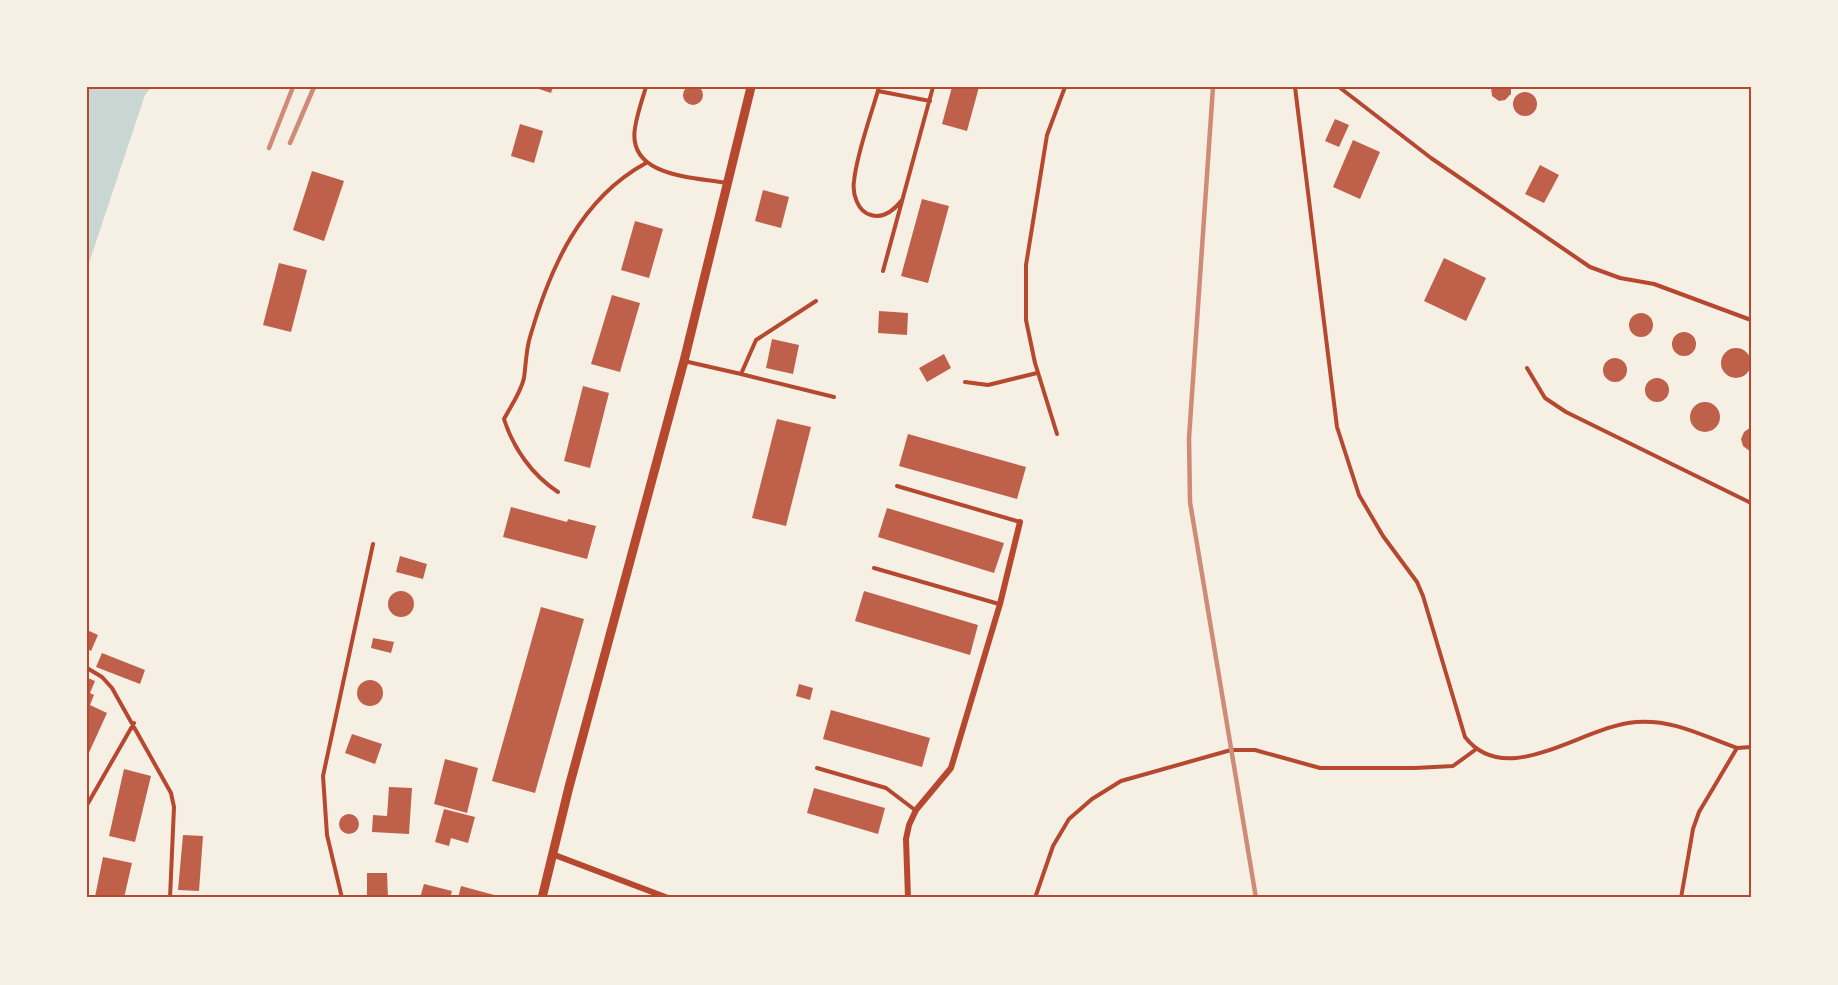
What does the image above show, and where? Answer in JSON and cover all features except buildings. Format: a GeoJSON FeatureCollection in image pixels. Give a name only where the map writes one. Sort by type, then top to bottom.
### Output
{"type":"FeatureCollection","features":[{"type":"Feature","properties":{"kind":"street"},"geometry":{"type":"LineString","coordinates":[[542,898],[684,361],[751,87]]}},
{"type":"Feature","properties":{"kind":"street"},"geometry":{"type":"LineString","coordinates":[[909,898],[906,839],[916,810],[951,768],[1000,604],[1020,522]]}},
{"type":"Feature","properties":{"kind":"street"},"geometry":{"type":"LineString","coordinates":[[552,854],[668,898]]}},
{"type":"Feature","properties":{"kind":"lane"},"geometry":{"type":"LineString","coordinates":[[646,87],[634,129],[639,153],[646,163],[665,172],[727,183]]}},
{"type":"Feature","properties":{"kind":"lane"},"geometry":{"type":"LineString","coordinates":[[883,272],[933,87]]}},
{"type":"Feature","properties":{"kind":"lane"},"geometry":{"type":"LineString","coordinates":[[1057,434],[1037,373],[1026,320],[1026,265],[1047,135],[1065,87]]}},
{"type":"Feature","properties":{"kind":"lane"},"geometry":{"type":"LineString","coordinates":[[1295,87],[1332,398],[1344,455],[1370,515],[1420,589],[1460,725],[1475,750],[1495,758],[1519,759],[1613,725],[1657,722],[1679,725],[1737,748],[1751,747]]}},
{"type":"Feature","properties":{"kind":"lane"},"geometry":{"type":"LineString","coordinates":[[1339,87],[1431,158],[1590,267],[1620,278],[1654,284],[1751,320]]}},
{"type":"Feature","properties":{"kind":"lane"},"geometry":{"type":"LineString","coordinates":[[904,198],[896,208],[878,217],[869,215],[861,209],[856,199],[853,182],[878,89],[930,101]]}},
{"type":"Feature","properties":{"kind":"lane"},"geometry":{"type":"LineString","coordinates":[[558,492],[533,472],[504,419],[524,379],[529,338],[556,259],[584,220],[616,182],[646,163]]}},
{"type":"Feature","properties":{"kind":"lane"},"geometry":{"type":"LineString","coordinates":[[741,374],[756,340],[816,301]]}},
{"type":"Feature","properties":{"kind":"lane"},"geometry":{"type":"LineString","coordinates":[[684,361],[834,397]]}},
{"type":"Feature","properties":{"kind":"lane"},"geometry":{"type":"LineString","coordinates":[[1527,368],[1545,398],[1566,412],[1751,503]]}},
{"type":"Feature","properties":{"kind":"lane"},"geometry":{"type":"LineString","coordinates":[[965,382],[988,385],[1037,373]]}},
{"type":"Feature","properties":{"kind":"lane"},"geometry":{"type":"LineString","coordinates":[[897,486],[1020,522]]}},
{"type":"Feature","properties":{"kind":"lane"},"geometry":{"type":"LineString","coordinates":[[342,898],[327,835],[323,776],[373,544]]}},
{"type":"Feature","properties":{"kind":"lane"},"geometry":{"type":"LineString","coordinates":[[874,568],[1000,604]]}},
{"type":"Feature","properties":{"kind":"lane"},"geometry":{"type":"LineString","coordinates":[[87,668],[102,677],[112,688],[134,723],[171,793],[174,807],[170,898]]}},
{"type":"Feature","properties":{"kind":"lane"},"geometry":{"type":"LineString","coordinates":[[87,805],[134,723]]}},
{"type":"Feature","properties":{"kind":"lane"},"geometry":{"type":"LineString","coordinates":[[1681,898],[1693,828],[1699,812],[1737,748]]}},
{"type":"Feature","properties":{"kind":"lane"},"geometry":{"type":"LineString","coordinates":[[1035,898],[1053,846],[1069,819],[1092,799],[1121,781],[1231,750],[1255,750],[1320,768],[1441,768],[1453,766],[1475,750]]}},
{"type":"Feature","properties":{"kind":"lane"},"geometry":{"type":"LineString","coordinates":[[817,768],[886,788],[916,810]]}},
{"type":"Feature","properties":{"kind":"shaded area"},"geometry":{"type":"Polygon","coordinates":[[[87,87],[151,87],[145,95],[87,269],[87,87]]]}},
{"type":"Feature","properties":{"kind":"railway"},"geometry":{"type":"LineString","coordinates":[[269,148],[293,87]]}},
{"type":"Feature","properties":{"kind":"railway"},"geometry":{"type":"LineString","coordinates":[[290,143],[314,87]]}},
{"type":"Feature","properties":{"kind":"railway"},"geometry":{"type":"LineString","coordinates":[[1213,87],[1189,438],[1190,502],[1256,898]]}}]}
